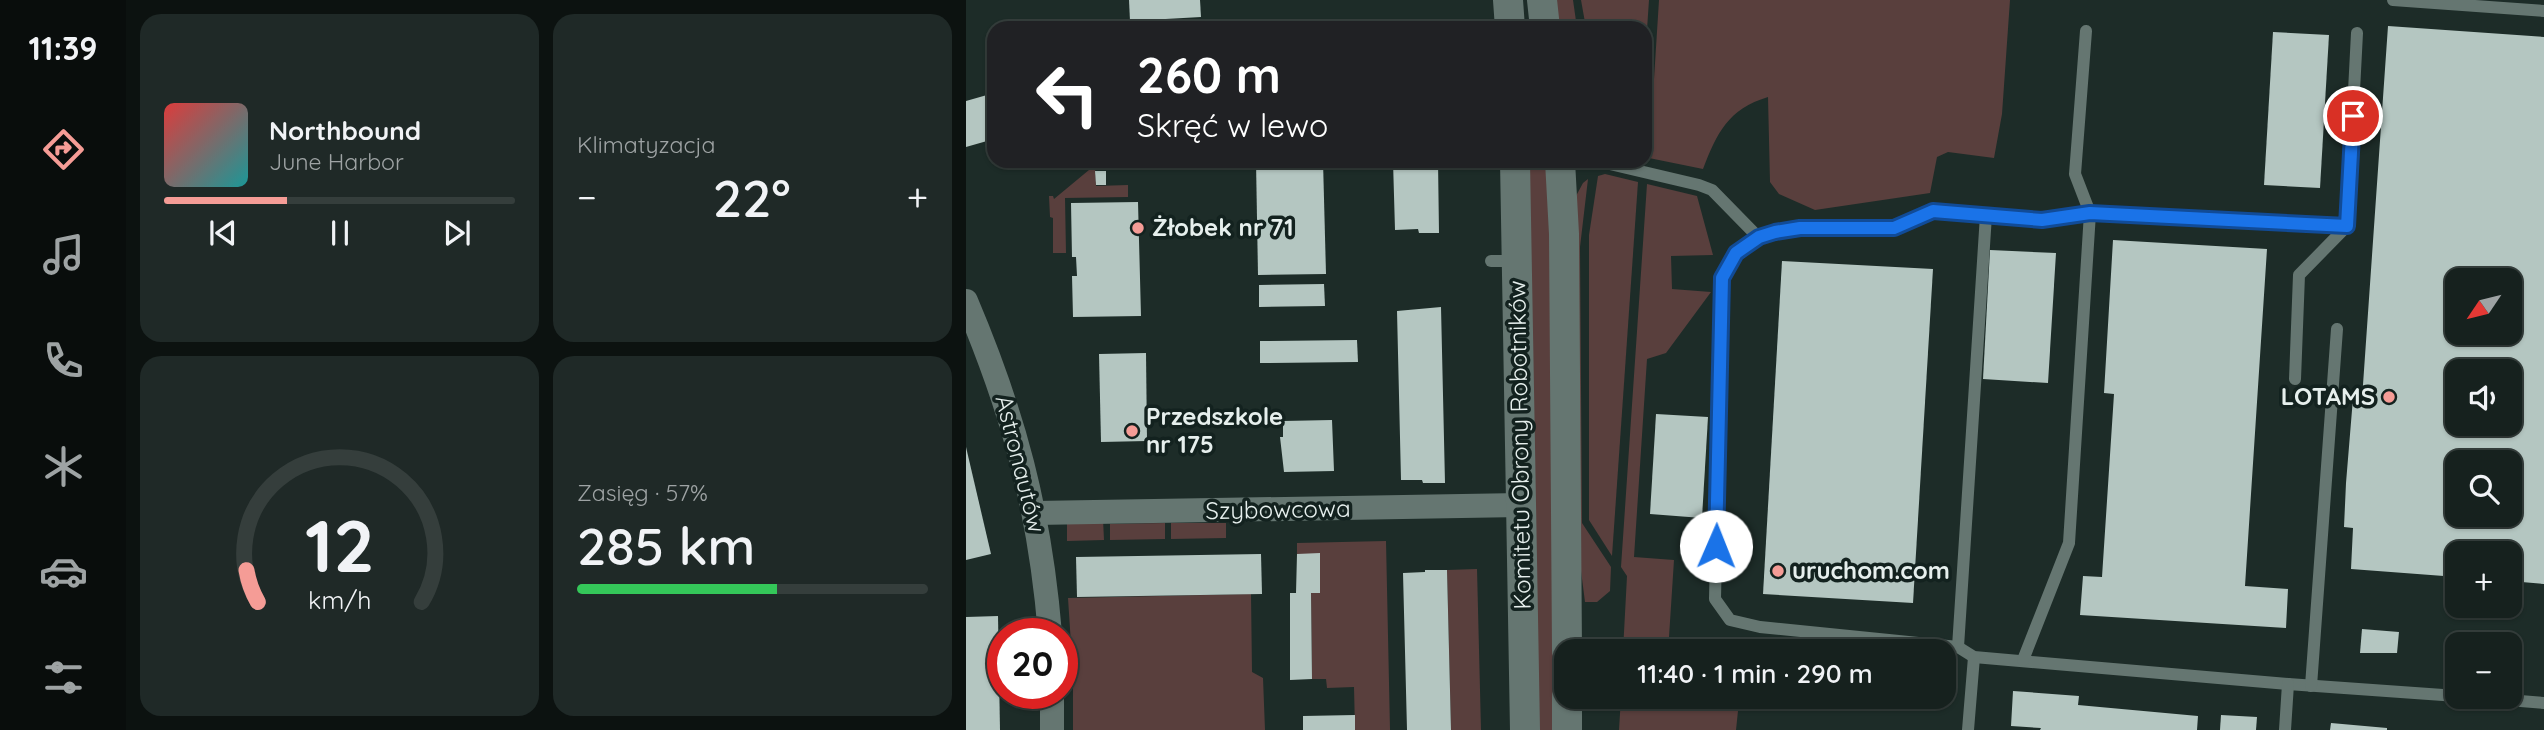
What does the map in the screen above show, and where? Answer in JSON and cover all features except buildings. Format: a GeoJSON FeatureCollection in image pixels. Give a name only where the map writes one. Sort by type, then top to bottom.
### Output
{"type":"FeatureCollection","features":[{"type":"Feature","properties":{"kind":"street"},"geometry":{"type":"LineString","coordinates":[[1508,0],[1510,21]]}},
{"type":"Feature","properties":{"kind":"street"},"geometry":{"type":"LineString","coordinates":[[1542,0],[1544,21]]}},
{"type":"Feature","properties":{"kind":"street","name":"Komitetu Obrony Robotników"},"geometry":{"type":"LineString","coordinates":[[1514,168],[1504,261],[1521,505],[1525,730]]}},
{"type":"Feature","properties":{"kind":"street","name":"Komitetu Obrony Robotników"},"geometry":{"type":"LineString","coordinates":[[1560,168],[1564,234],[1567,639]]}},
{"type":"Feature","properties":{"kind":"street","name":"Astronautów"},"geometry":{"type":"LineString","coordinates":[[966,301],[1002,390],[1021,451],[1035,513],[1049,618]]}},
{"type":"Feature","properties":{"kind":"street","name":"Szybowcowa"},"geometry":{"type":"LineString","coordinates":[[1035,513],[1521,505]]}},
{"type":"Feature","properties":{"kind":"street"},"geometry":{"type":"LineString","coordinates":[[1052,709],[1052,730]]}},
{"type":"Feature","properties":{"kind":"street"},"geometry":{"type":"LineString","coordinates":[[1567,709],[1567,730]]}},
{"type":"Feature","properties":{"kind":"lane"},"geometry":{"type":"LineString","coordinates":[[2393,0],[2544,11]]}},
{"type":"Feature","properties":{"kind":"lane"},"geometry":{"type":"LineString","coordinates":[[2023,660],[2069,543],[2090,213],[2074,174],[2086,31]]}},
{"type":"Feature","properties":{"kind":"lane"},"geometry":{"type":"LineString","coordinates":[[2295,379],[2299,275],[2347,226],[2357,33]]}},
{"type":"Feature","properties":{"kind":"lane"},"geometry":{"type":"LineString","coordinates":[[1627,168],[1712,190],[1759,237]]}},
{"type":"Feature","properties":{"kind":"lane"},"geometry":{"type":"LineString","coordinates":[[2347,226],[2090,213],[2042,220],[1933,211],[1894,228],[1800,228],[1759,237],[1736,253],[1722,278],[1715,599],[1730,620],[1750,625],[1958,647],[1974,657],[2445,695]]}},
{"type":"Feature","properties":{"kind":"lane"},"geometry":{"type":"LineString","coordinates":[[1958,647],[1986,215]]}},
{"type":"Feature","properties":{"kind":"lane"},"geometry":{"type":"LineString","coordinates":[[2311,686],[2337,329]]}},
{"type":"Feature","properties":{"kind":"lane"},"geometry":{"type":"LineString","coordinates":[[1968,730],[1974,657]]}},
{"type":"Feature","properties":{"kind":"lane"},"geometry":{"type":"LineString","coordinates":[[2284,730],[2288,684]]}},
{"type":"Feature","properties":{"kind":"lane"},"geometry":{"type":"LineString","coordinates":[[2522,701],[2544,703]]}},
{"type":"Feature","properties":{"kind":"shaded area"},"geometry":{"type":"Polygon","coordinates":[[[1555,0],[1573,0],[1576,21],[1558,21],[1555,0]]]}},
{"type":"Feature","properties":{"kind":"shaded area"},"geometry":{"type":"Polygon","coordinates":[[[1581,0],[1649,0],[1648,21],[1585,21],[1581,0]]]}},
{"type":"Feature","properties":{"kind":"shaded area"},"geometry":{"type":"Polygon","coordinates":[[[1659,0],[2010,0],[2002,114],[1994,158],[1948,152],[1937,157],[1930,193],[1815,210],[1779,194],[1770,182],[1768,97],[1743,108],[1726,124],[1713,144],[1703,169],[1652,159],[1652,111],[1659,0]]]}},
{"type":"Feature","properties":{"kind":"shaded area"},"geometry":{"type":"Polygon","coordinates":[[[1091,168],[1095,168],[1096,186],[1128,185],[1128,197],[1065,198],[1066,253],[1053,253],[1053,218],[1050,217],[1049,196],[1054,199],[1091,168]]]}},
{"type":"Feature","properties":{"kind":"shaded area"},"geometry":{"type":"Polygon","coordinates":[[[1527,168],[1546,168],[1551,242],[1554,730],[1536,730],[1527,168]]]}},
{"type":"Feature","properties":{"kind":"shaded area"},"geometry":{"type":"Polygon","coordinates":[[[1605,174],[1638,182],[1612,556],[1589,520],[1589,235],[1598,176],[1605,174]]]}},
{"type":"Feature","properties":{"kind":"shaded area"},"geometry":{"type":"Polygon","coordinates":[[[1588,179],[1580,247],[1582,523],[1611,567],[1610,591],[1597,602],[1585,602],[1581,571],[1576,196],[1588,179]]]}},
{"type":"Feature","properties":{"kind":"shaded area"},"geometry":{"type":"Polygon","coordinates":[[[1647,184],[1697,196],[1713,255],[1671,256],[1672,289],[1711,292],[1666,353],[1647,359],[1634,557],[1674,560],[1669,639],[1624,639],[1627,576],[1621,567],[1647,184]]]}},
{"type":"Feature","properties":{"kind":"shaded area"},"geometry":{"type":"Polygon","coordinates":[[[1067,519],[1103,519],[1104,540],[1067,541],[1067,519]]]}},
{"type":"Feature","properties":{"kind":"shaded area"},"geometry":{"type":"Polygon","coordinates":[[[1165,523],[1165,539],[1110,540],[1110,524],[1165,523]]]}},
{"type":"Feature","properties":{"kind":"shaded area"},"geometry":{"type":"Polygon","coordinates":[[[1171,523],[1226,523],[1226,538],[1171,539],[1171,523]]]}},
{"type":"Feature","properties":{"kind":"shaded area"},"geometry":{"type":"Polygon","coordinates":[[[1386,541],[1390,730],[1355,730],[1354,687],[1327,688],[1326,679],[1312,679],[1311,593],[1320,593],[1320,554],[1297,554],[1297,543],[1386,541]]]}},
{"type":"Feature","properties":{"kind":"shaded area"},"geometry":{"type":"Polygon","coordinates":[[[1477,569],[1481,730],[1451,730],[1447,570],[1477,569]]]}},
{"type":"Feature","properties":{"kind":"shaded area"},"geometry":{"type":"Polygon","coordinates":[[[1251,594],[1252,672],[1263,678],[1265,730],[1073,730],[1073,709],[1078,709],[1078,618],[1069,618],[1068,598],[1251,594]]]}},
{"type":"Feature","properties":{"kind":"shaded area"},"geometry":{"type":"Polygon","coordinates":[[[1620,709],[1738,711],[1736,730],[1619,730],[1620,709]]]}},
{"type":"Feature","properties":{"kind":"place","name":"Żłobek nr 71"},"geometry":{"type":"Point","coordinates":[1138,228]}},
{"type":"Feature","properties":{"kind":"place","name":"LOTAMS"},"geometry":{"type":"Point","coordinates":[2389,397]}},
{"type":"Feature","properties":{"kind":"place","name":"Przedszkole nr 175"},"geometry":{"type":"Point","coordinates":[1132,431]}},
{"type":"Feature","properties":{"kind":"place","name":"uruchom.com"},"geometry":{"type":"Point","coordinates":[1778,571]}},
{"type":"Feature","properties":{"kind":"route"},"geometry":{"type":"LineString","coordinates":[[1716,546],[1722,278],[1736,253],[1759,237],[1800,228],[1894,228],[1933,211],[2042,220],[2090,213],[2347,226],[2353,116]]}}]}
